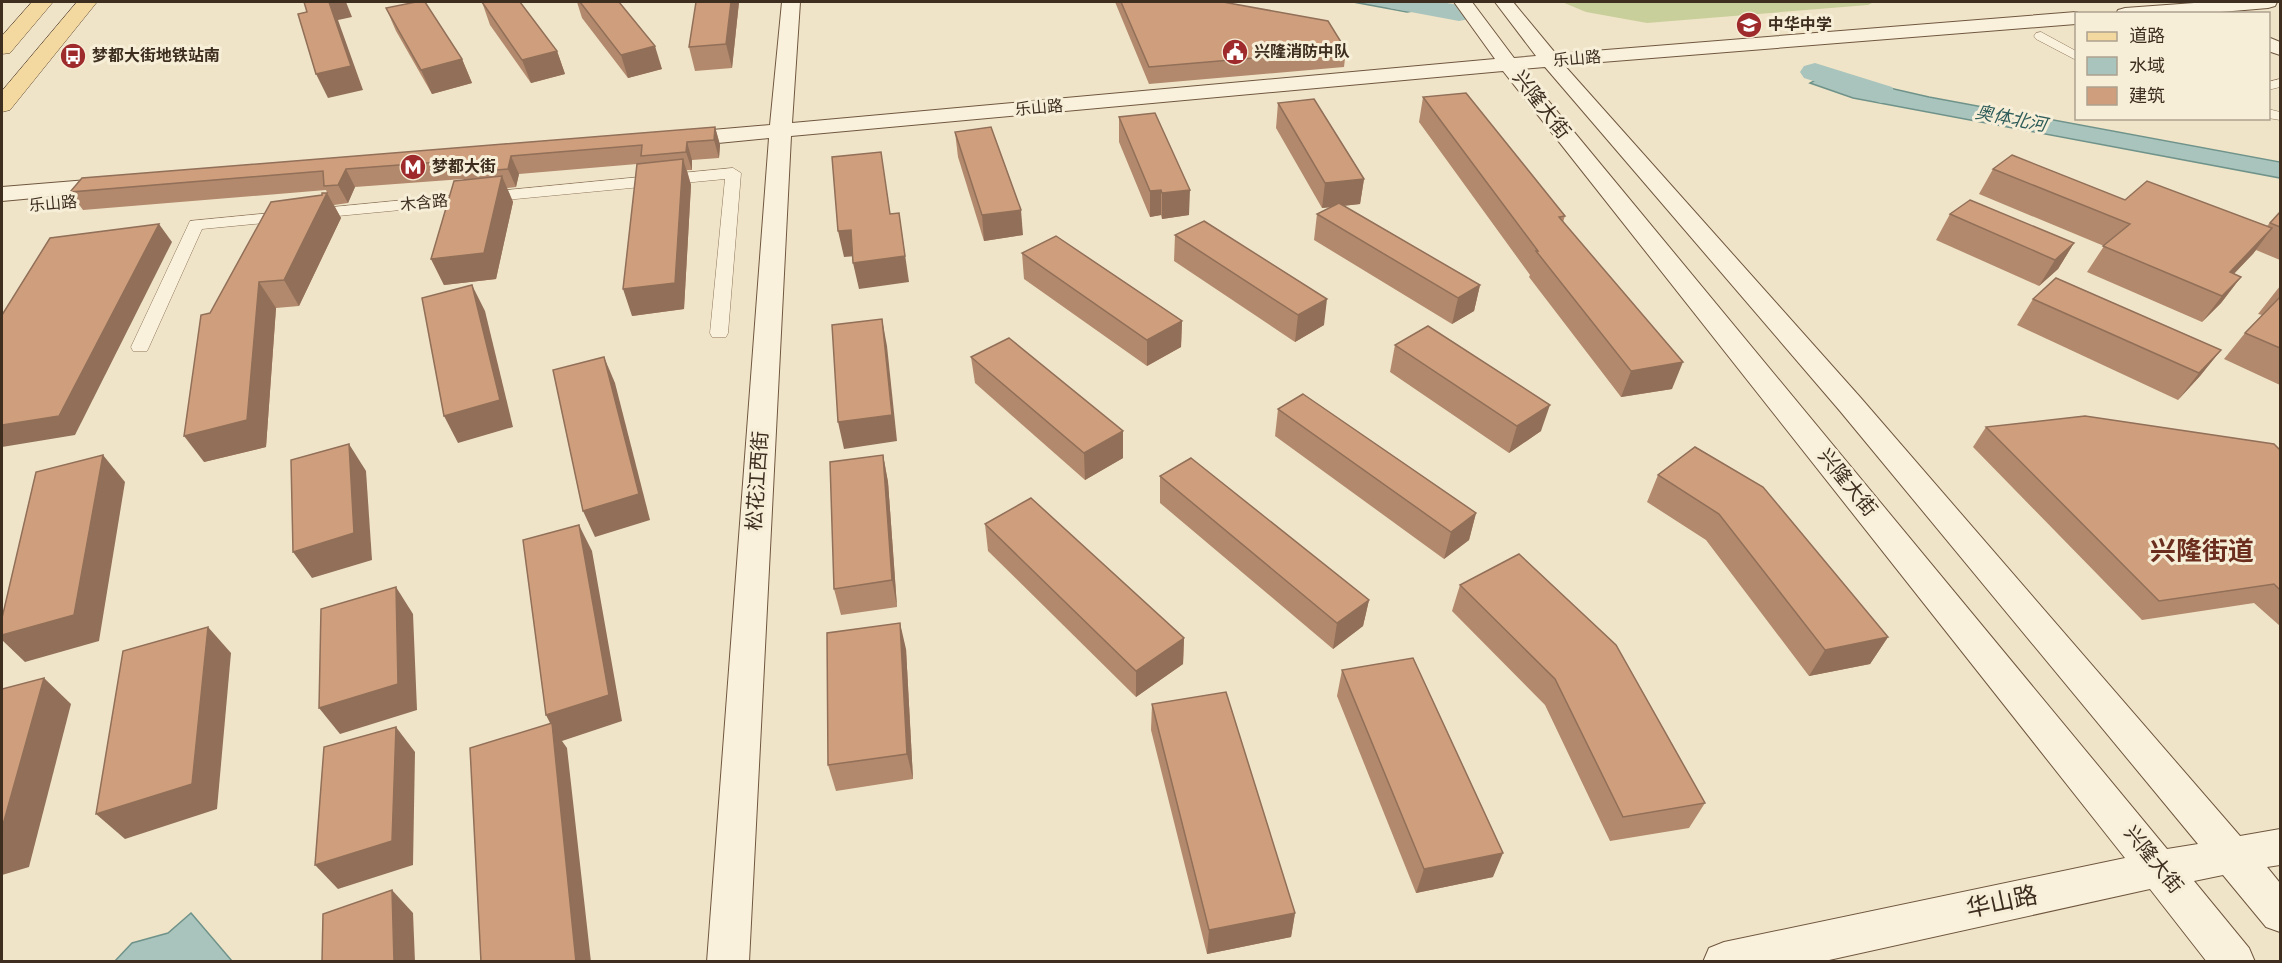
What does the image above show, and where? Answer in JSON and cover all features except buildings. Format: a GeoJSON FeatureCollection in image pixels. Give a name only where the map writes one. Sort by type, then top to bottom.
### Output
{"type":"FeatureCollection","features":[{"type":"Feature","properties":{"kind":"main road"},"geometry":{"type":"LineString","coordinates":[[2,48],[43,2]]}},
{"type":"Feature","properties":{"kind":"main road"},"geometry":{"type":"LineString","coordinates":[[2,105],[87,2]]}},
{"type":"Feature","properties":{"kind":"street","name":"松花江西街"},"geometry":{"type":"LineString","coordinates":[[728,962],[780,139],[791,2]]}},
{"type":"Feature","properties":{"kind":"street","name":"兴隆大街"},"geometry":{"type":"LineString","coordinates":[[1463,2],[1513,70],[2234,962]]}},
{"type":"Feature","properties":{"kind":"street","name":"兴隆大街"},"geometry":{"type":"LineString","coordinates":[[1504,2],[1556,67],[1850,404],[2280,913]]}},
{"type":"Feature","properties":{"kind":"street"},"geometry":{"type":"LineString","coordinates":[[2156,12],[2218,8],[2235,12]]}},
{"type":"Feature","properties":{"kind":"street","name":"乐山路"},"geometry":{"type":"LineString","coordinates":[[1556,67],[2075,18]]}},
{"type":"Feature","properties":{"kind":"street","name":"乐山路"},"geometry":{"type":"LineString","coordinates":[[656,149],[1513,70],[2075,33]]}},
{"type":"Feature","properties":{"kind":"street"},"geometry":{"type":"LineString","coordinates":[[2041,36],[2075,55]]}},
{"type":"Feature","properties":{"kind":"street","name":"木含路"},"geometry":{"type":"LineString","coordinates":[[140,347],[196,225],[733,174],[719,333]]}},
{"type":"Feature","properties":{"kind":"street","name":"乐山路"},"geometry":{"type":"LineString","coordinates":[[2,194],[131,191],[2,208]]}},
{"type":"Feature","properties":{"kind":"street","name":"华山路"},"geometry":{"type":"LineString","coordinates":[[1724,962],[2160,869],[2280,847]]}},
{"type":"Feature","properties":{"kind":"green space"},"geometry":{"type":"Polygon","coordinates":[[[1562,2],[1874,2],[1868,5],[1647,23],[1586,12],[1562,2]]]}},
{"type":"Feature","properties":{"kind":"water"},"geometry":{"type":"Polygon","coordinates":[[[1353,2],[1419,2],[1432,8],[1407,12],[1353,2]]]}},
{"type":"Feature","properties":{"kind":"water"},"geometry":{"type":"Polygon","coordinates":[[[1823,76],[1846,78],[1929,97],[2280,162],[2280,178],[1853,98],[1810,83],[1823,76]]]}},
{"type":"Feature","properties":{"kind":"water"},"geometry":{"type":"Polygon","coordinates":[[[191,913],[232,961],[115,961],[132,943],[168,933],[191,913]]]}},
{"type":"Feature","properties":{"kind":"waterway","name":"奥体北河"},"geometry":{"type":"LineString","coordinates":[[1399,2],[1459,13]]}},
{"type":"Feature","properties":{"kind":"waterway","name":"奥体北河"},"geometry":{"type":"LineString","coordinates":[[1815,72],[1881,94]]}},
{"type":"Feature","properties":{"kind":"place","name":"中华中学"},"geometry":{"type":"Point","coordinates":[1749,25]}},
{"type":"Feature","properties":{"kind":"place","name":"兴隆消防中队"},"geometry":{"type":"Point","coordinates":[1235,52]}},
{"type":"Feature","properties":{"kind":"place","name":"梦都大街地铁站南"},"geometry":{"type":"Point","coordinates":[73,56]}},
{"type":"Feature","properties":{"kind":"place","name":"梦都大街"},"geometry":{"type":"Point","coordinates":[413,167]}},
{"type":"Feature","properties":{"kind":"district","name":"兴隆街道"},"geometry":{"type":"Point","coordinates":[2202,552]}}]}
